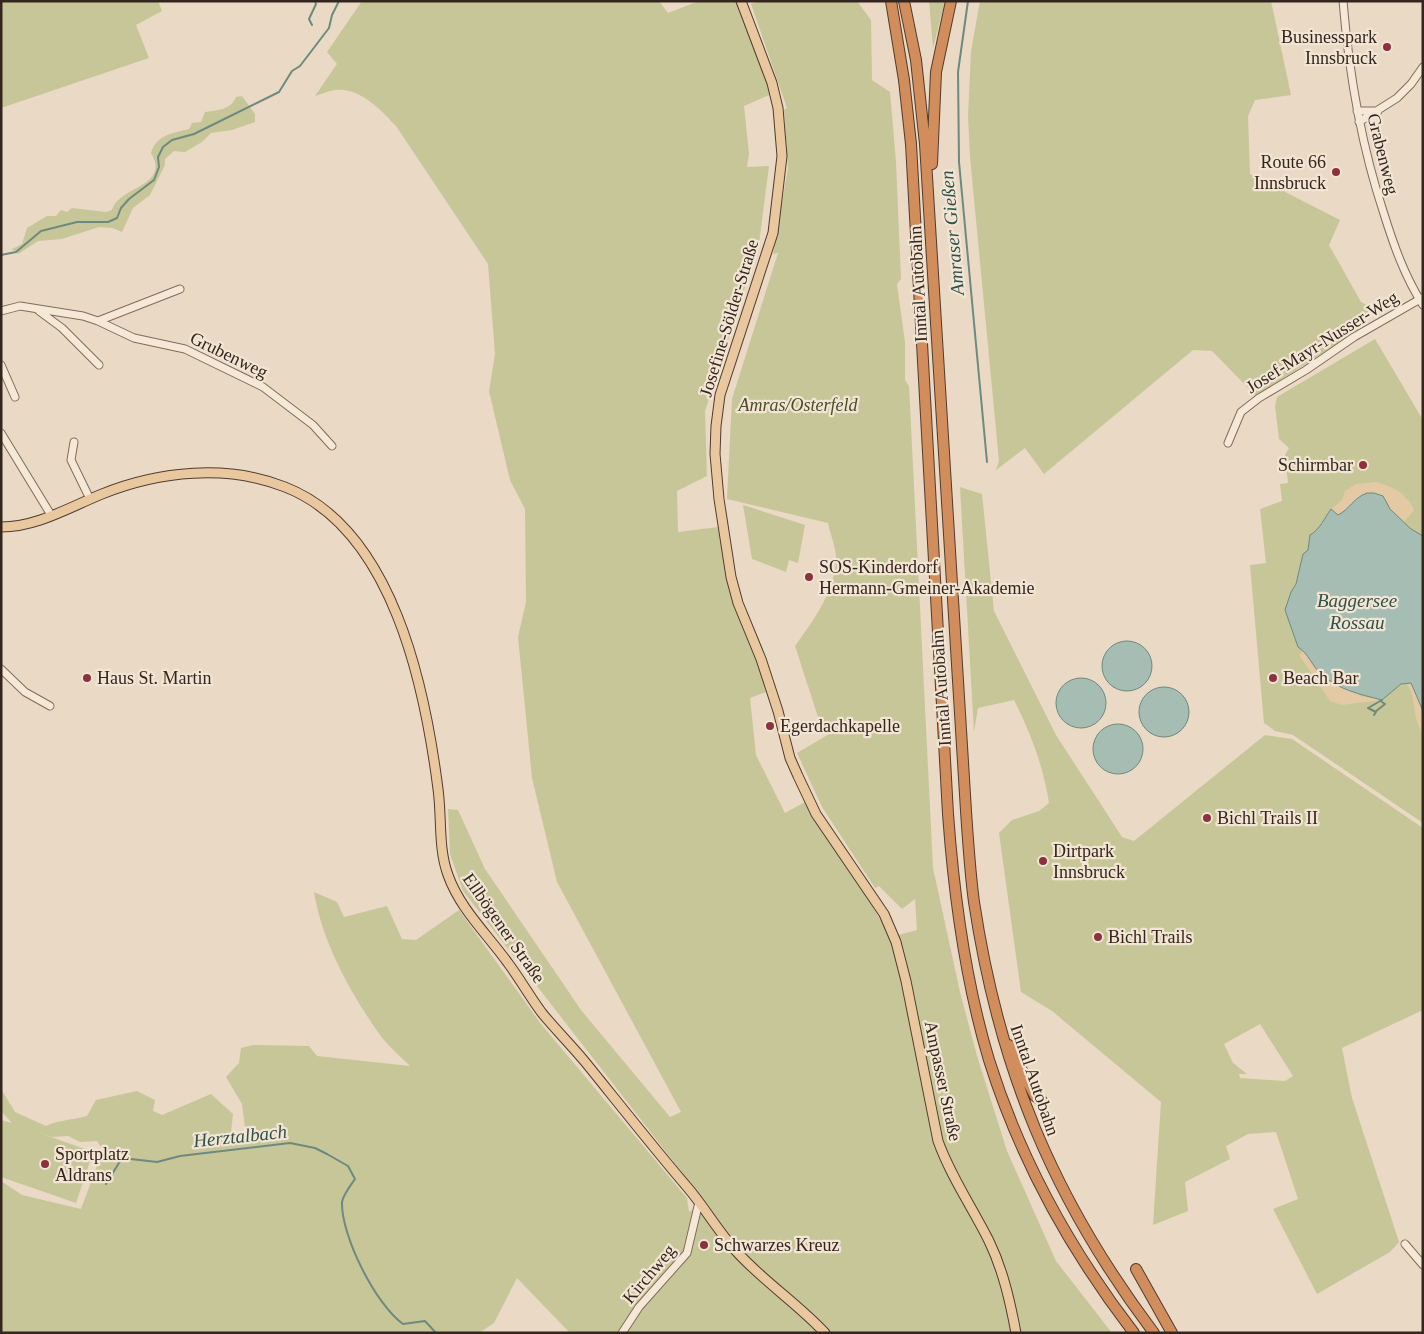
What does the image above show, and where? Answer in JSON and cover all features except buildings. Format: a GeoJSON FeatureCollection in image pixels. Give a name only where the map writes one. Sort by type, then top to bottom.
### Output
{"type":"FeatureCollection","features":[{"type":"Feature","properties":{"kind":"highway","name":"Inntal Autobahn"},"geometry":{"type":"LineString","coordinates":[[891,1],[904,80],[911,144],[951,859],[966,961],[978,1017],[999,1090],[1026,1156],[1058,1220],[1108,1299],[1134,1333]]}},
{"type":"Feature","properties":{"kind":"highway","name":"Inntal Autobahn"},"geometry":{"type":"LineString","coordinates":[[904,1],[921,102],[928,180],[966,811],[973,890],[988,983],[1001,1034],[1030,1120],[1076,1215],[1101,1258],[1154,1333]]}},
{"type":"Feature","properties":{"kind":"highway"},"geometry":{"type":"LineString","coordinates":[[928,180],[933,158],[936,72],[951,1]]}},
{"type":"Feature","properties":{"kind":"highway"},"geometry":{"type":"LineString","coordinates":[[1001,1034],[1012,1049],[1035,1096],[1043,1102]]}},
{"type":"Feature","properties":{"kind":"highway"},"geometry":{"type":"LineString","coordinates":[[1136,1269],[1172,1333]]}},
{"type":"Feature","properties":{"kind":"main road","name":"Josefine-Sölder-Straße"},"geometry":{"type":"LineString","coordinates":[[741,1],[772,83],[778,108],[782,156],[773,233],[719,399],[715,454],[725,545],[738,603],[773,694],[790,758],[816,814],[884,914]]}},
{"type":"Feature","properties":{"kind":"main road","name":"Ellbögener Straße"},"geometry":{"type":"LineString","coordinates":[[1,527],[17,526],[51,516],[134,483],[164,477],[214,473],[245,476],[270,482],[300,493],[338,522],[356,543],[391,603],[414,667],[438,789],[442,851],[448,877],[456,892],[542,1013],[699,1202],[738,1253],[800,1308],[824,1333]]}},
{"type":"Feature","properties":{"kind":"main road","name":"Ampasser Straße"},"geometry":{"type":"LineString","coordinates":[[884,914],[896,942],[906,981],[938,1141],[950,1172],[988,1239],[998,1263],[1007,1288],[1016,1333]]}},
{"type":"Feature","properties":{"kind":"street","name":"Grabenweg"},"geometry":{"type":"LineString","coordinates":[[1343,1],[1347,47],[1368,167],[1396,253],[1421,301]]}},
{"type":"Feature","properties":{"kind":"street"},"geometry":{"type":"LineString","coordinates":[[1359,122],[1397,98],[1411,84],[1423,67]]}},
{"type":"Feature","properties":{"kind":"street"},"geometry":{"type":"LineString","coordinates":[[1357,110],[1378,111]]}},
{"type":"Feature","properties":{"kind":"street"},"geometry":{"type":"LineString","coordinates":[[98,321],[180,289]]}},
{"type":"Feature","properties":{"kind":"street","name":"Josef-Mayr-Nusser-Weg"},"geometry":{"type":"LineString","coordinates":[[1228,443],[1241,412],[1259,398],[1421,301]]}},
{"type":"Feature","properties":{"kind":"street","name":"Grubenweg"},"geometry":{"type":"LineString","coordinates":[[1,311],[16,306],[98,321],[134,338],[185,349],[263,387],[313,425],[332,446]]}},
{"type":"Feature","properties":{"kind":"street"},"geometry":{"type":"LineString","coordinates":[[36,309],[62,328],[99,365]]}},
{"type":"Feature","properties":{"kind":"street"},"geometry":{"type":"LineString","coordinates":[[1,365],[15,397]]}},
{"type":"Feature","properties":{"kind":"street"},"geometry":{"type":"LineString","coordinates":[[1,433],[51,516]]}},
{"type":"Feature","properties":{"kind":"street"},"geometry":{"type":"LineString","coordinates":[[74,442],[71,460],[90,499]]}},
{"type":"Feature","properties":{"kind":"street"},"geometry":{"type":"LineString","coordinates":[[1,669],[22,690],[50,706]]}},
{"type":"Feature","properties":{"kind":"street","name":"Kirchweg"},"geometry":{"type":"LineString","coordinates":[[622,1333],[639,1307],[687,1253],[699,1202]]}},
{"type":"Feature","properties":{"kind":"street"},"geometry":{"type":"LineString","coordinates":[[1405,1244],[1423,1265]]}},
{"type":"Feature","properties":{"kind":"green space"},"geometry":{"type":"Polygon","coordinates":[[[1,1],[158,1],[162,11],[136,25],[149,58],[1,108],[1,1]]]}},
{"type":"Feature","properties":{"kind":"green space","name":"Amras/Osterfeld"},"geometry":{"type":"Polygon","coordinates":[[[362,1],[659,1],[668,13],[699,1],[741,1],[774,93],[744,106],[749,154],[747,167],[769,166],[759,244],[705,411],[707,476],[677,491],[678,532],[718,527],[728,577],[766,692],[750,698],[756,755],[785,813],[807,801],[891,937],[917,930],[915,899],[902,909],[879,886],[875,888],[822,807],[797,753],[836,730],[818,717],[795,646],[822,605],[832,582],[836,554],[828,523],[727,499],[732,399],[778,253],[773,254],[788,168],[784,110],[787,108],[751,4],[761,1],[857,1],[871,20],[872,80],[890,92],[896,162],[901,279],[897,284],[905,342],[905,380],[909,386],[933,868],[960,992],[977,1056],[1007,1151],[1056,1261],[1112,1333],[570,1333],[517,1278],[494,1323],[479,1333],[1,1333],[1,1181],[22,1195],[81,1209],[103,1150],[97,1141],[80,1142],[68,1136],[52,1137],[37,1132],[93,1152],[76,1203],[1,1177],[1,1120],[12,1123],[1,1111],[1,1089],[15,1112],[46,1126],[55,1122],[87,1116],[96,1100],[137,1091],[155,1100],[153,1111],[162,1115],[211,1094],[233,1114],[230,1141],[247,1143],[242,1104],[226,1077],[239,1063],[241,1048],[253,1045],[309,1046],[317,1056],[410,1066],[380,1035],[348,985],[324,930],[314,892],[337,902],[344,917],[387,906],[402,939],[416,940],[459,910],[541,1024],[687,1198],[689,1212],[705,1202],[463,891],[450,854],[448,809],[458,810],[485,869],[581,1010],[670,1117],[681,1112],[557,882],[532,778],[518,637],[526,602],[525,509],[510,480],[489,391],[495,354],[488,264],[396,126],[384,113],[369,101],[353,92],[335,90],[315,96],[337,64],[327,52],[362,1]]]}},
{"type":"Feature","properties":{"kind":"green space"},"geometry":{"type":"Polygon","coordinates":[[[929,1],[945,1],[933,48],[929,1]]]}},
{"type":"Feature","properties":{"kind":"green space"},"geometry":{"type":"Polygon","coordinates":[[[980,1],[1271,1],[1291,95],[1255,100],[1248,116],[1250,174],[1340,220],[1329,245],[1361,302],[1378,311],[1346,329],[1349,336],[1256,396],[1212,351],[1193,350],[1044,474],[1025,448],[996,470],[999,461],[970,157],[968,116],[971,51],[980,1]]]}},
{"type":"Feature","properties":{"kind":"green space"},"geometry":{"type":"Polygon","coordinates":[[[242,96],[255,114],[255,122],[232,130],[211,133],[202,142],[185,152],[174,151],[165,159],[165,165],[150,195],[133,208],[122,232],[112,228],[99,227],[62,239],[38,241],[18,254],[12,249],[22,244],[27,228],[47,216],[56,216],[61,210],[67,212],[72,208],[106,212],[112,210],[117,202],[149,180],[154,173],[155,164],[151,153],[157,142],[166,136],[189,129],[192,123],[201,122],[205,112],[227,107],[231,105],[236,97],[242,96]]]}},
{"type":"Feature","properties":{"kind":"green space"},"geometry":{"type":"Polygon","coordinates":[[[1375,339],[1423,420],[1423,823],[1293,735],[1275,731],[1264,723],[1250,565],[1266,563],[1260,509],[1282,501],[1280,484],[1288,483],[1285,455],[1289,448],[1279,439],[1275,406],[1277,397],[1375,339]]]}},
{"type":"Feature","properties":{"kind":"green space"},"geometry":{"type":"Polygon","coordinates":[[[960,487],[982,494],[994,611],[1056,735],[1122,837],[1134,841],[1265,735],[1292,739],[1423,828],[1423,1010],[1342,1048],[1352,1098],[1399,1242],[1390,1252],[1317,1294],[1273,1209],[1298,1199],[1276,1132],[1248,1134],[1226,1146],[1230,1159],[1185,1182],[1188,1211],[1153,1225],[1161,1102],[1052,1011],[1021,992],[999,833],[1012,820],[1039,811],[1049,803],[1036,750],[1014,700],[978,708],[974,732],[960,487]],[[1260,1024],[1224,1044],[1233,1063],[1247,1074],[1239,1074],[1240,1078],[1285,1081],[1293,1076],[1260,1024]]]}},
{"type":"Feature","properties":{"kind":"green space"},"geometry":{"type":"Polygon","coordinates":[[[743,505],[805,525],[798,563],[789,560],[786,572],[752,559],[743,505]]]}},
{"type":"Feature","properties":{"kind":"sand"},"geometry":{"type":"Polygon","coordinates":[[[1376,482],[1388,486],[1408,499],[1414,510],[1404,522],[1390,509],[1387,501],[1345,511],[1338,516],[1331,509],[1342,500],[1345,491],[1356,484],[1376,482]]]}},
{"type":"Feature","properties":{"kind":"sand"},"geometry":{"type":"Polygon","coordinates":[[[1304,651],[1320,673],[1361,696],[1382,700],[1342,705],[1330,701],[1299,655],[1304,651]]]}},
{"type":"Feature","properties":{"kind":"sand"},"geometry":{"type":"Polygon","coordinates":[[[1406,683],[1411,683],[1419,701],[1423,733],[1416,719],[1412,693],[1406,683]]]}},
{"type":"Feature","properties":{"kind":"water","name":"Baggersee Rossau"},"geometry":{"type":"Polygon","coordinates":[[[1367,493],[1383,496],[1390,509],[1411,529],[1423,536],[1423,711],[1411,683],[1401,684],[1382,700],[1350,691],[1328,679],[1318,671],[1305,653],[1298,647],[1285,610],[1296,584],[1303,554],[1308,550],[1310,535],[1319,527],[1331,509],[1338,515],[1367,493]]]}},
{"type":"Feature","properties":{"kind":"water"},"geometry":{"type":"Polygon","coordinates":[[[1122,641],[1132,641],[1145,648],[1152,661],[1152,671],[1145,684],[1132,691],[1122,691],[1113,687],[1106,680],[1102,671],[1102,661],[1106,652],[1113,645],[1122,641]]]}},
{"type":"Feature","properties":{"kind":"water"},"geometry":{"type":"Polygon","coordinates":[[[1076,678],[1086,678],[1099,685],[1106,698],[1106,708],[1099,721],[1086,728],[1076,728],[1067,724],[1060,717],[1056,708],[1056,698],[1060,689],[1067,682],[1076,678]]]}},
{"type":"Feature","properties":{"kind":"water"},"geometry":{"type":"Polygon","coordinates":[[[1159,687],[1169,687],[1182,694],[1189,707],[1189,717],[1182,730],[1169,737],[1159,737],[1150,733],[1143,726],[1139,717],[1139,707],[1143,698],[1150,691],[1159,687]]]}},
{"type":"Feature","properties":{"kind":"water"},"geometry":{"type":"Polygon","coordinates":[[[1113,724],[1123,724],[1136,731],[1143,744],[1143,754],[1136,767],[1123,774],[1113,774],[1104,770],[1097,763],[1093,754],[1093,744],[1097,735],[1104,728],[1113,724]]]}},
{"type":"Feature","properties":{"kind":"waterway"},"geometry":{"type":"LineString","coordinates":[[312,25],[309,19],[316,4],[315,1]]}},
{"type":"Feature","properties":{"kind":"waterway"},"geometry":{"type":"LineString","coordinates":[[1,255],[16,252],[41,231],[77,222],[108,222],[117,218],[121,208],[129,199],[154,180],[159,167],[158,157],[163,147],[172,140],[194,134],[279,92],[292,71],[300,66],[329,28],[332,15],[339,1]]}},
{"type":"Feature","properties":{"kind":"waterway","name":"Amraser Gießen"},"geometry":{"type":"LineString","coordinates":[[968,1],[958,72],[959,162],[987,462]]}},
{"type":"Feature","properties":{"kind":"waterway"},"geometry":{"type":"LineString","coordinates":[[1374,715],[1376,712],[1368,708],[1382,700]]}},
{"type":"Feature","properties":{"kind":"waterway"},"geometry":{"type":"LineString","coordinates":[[1375,712],[1385,704],[1382,702]]}},
{"type":"Feature","properties":{"kind":"waterway","name":"Herztalbach"},"geometry":{"type":"LineString","coordinates":[[106,1184],[122,1158],[157,1162],[180,1156],[290,1143],[315,1148],[348,1166],[355,1179],[347,1190],[342,1202],[343,1216],[347,1233],[362,1269],[382,1302],[403,1324],[425,1321],[436,1333]]}},
{"type":"Feature","properties":{"kind":"place","name":"Businesspark Innsbruck"},"geometry":{"type":"Point","coordinates":[1387,47]}},
{"type":"Feature","properties":{"kind":"place","name":"Route 66 Innsbruck"},"geometry":{"type":"Point","coordinates":[1336,172]}},
{"type":"Feature","properties":{"kind":"place","name":"Schirmbar"},"geometry":{"type":"Point","coordinates":[1363,465]}},
{"type":"Feature","properties":{"kind":"place","name":"SOS-Kinderdorf Hermann-Gmeiner-Akademie"},"geometry":{"type":"Point","coordinates":[809,577]}},
{"type":"Feature","properties":{"kind":"place","name":"Haus St. Martin"},"geometry":{"type":"Point","coordinates":[87,678]}},
{"type":"Feature","properties":{"kind":"place","name":"Beach Bar"},"geometry":{"type":"Point","coordinates":[1273,678]}},
{"type":"Feature","properties":{"kind":"place","name":"Egerdachkapelle"},"geometry":{"type":"Point","coordinates":[770,726]}},
{"type":"Feature","properties":{"kind":"place","name":"Bichl Trails II"},"geometry":{"type":"Point","coordinates":[1207,818]}},
{"type":"Feature","properties":{"kind":"place","name":"Dirtpark Innsbruck"},"geometry":{"type":"Point","coordinates":[1043,861]}},
{"type":"Feature","properties":{"kind":"place","name":"Bichl Trails"},"geometry":{"type":"Point","coordinates":[1098,937]}},
{"type":"Feature","properties":{"kind":"place","name":"Sportplatz Aldrans"},"geometry":{"type":"Point","coordinates":[45,1164]}},
{"type":"Feature","properties":{"kind":"place","name":"Schwarzes Kreuz"},"geometry":{"type":"Point","coordinates":[704,1245]}}]}
